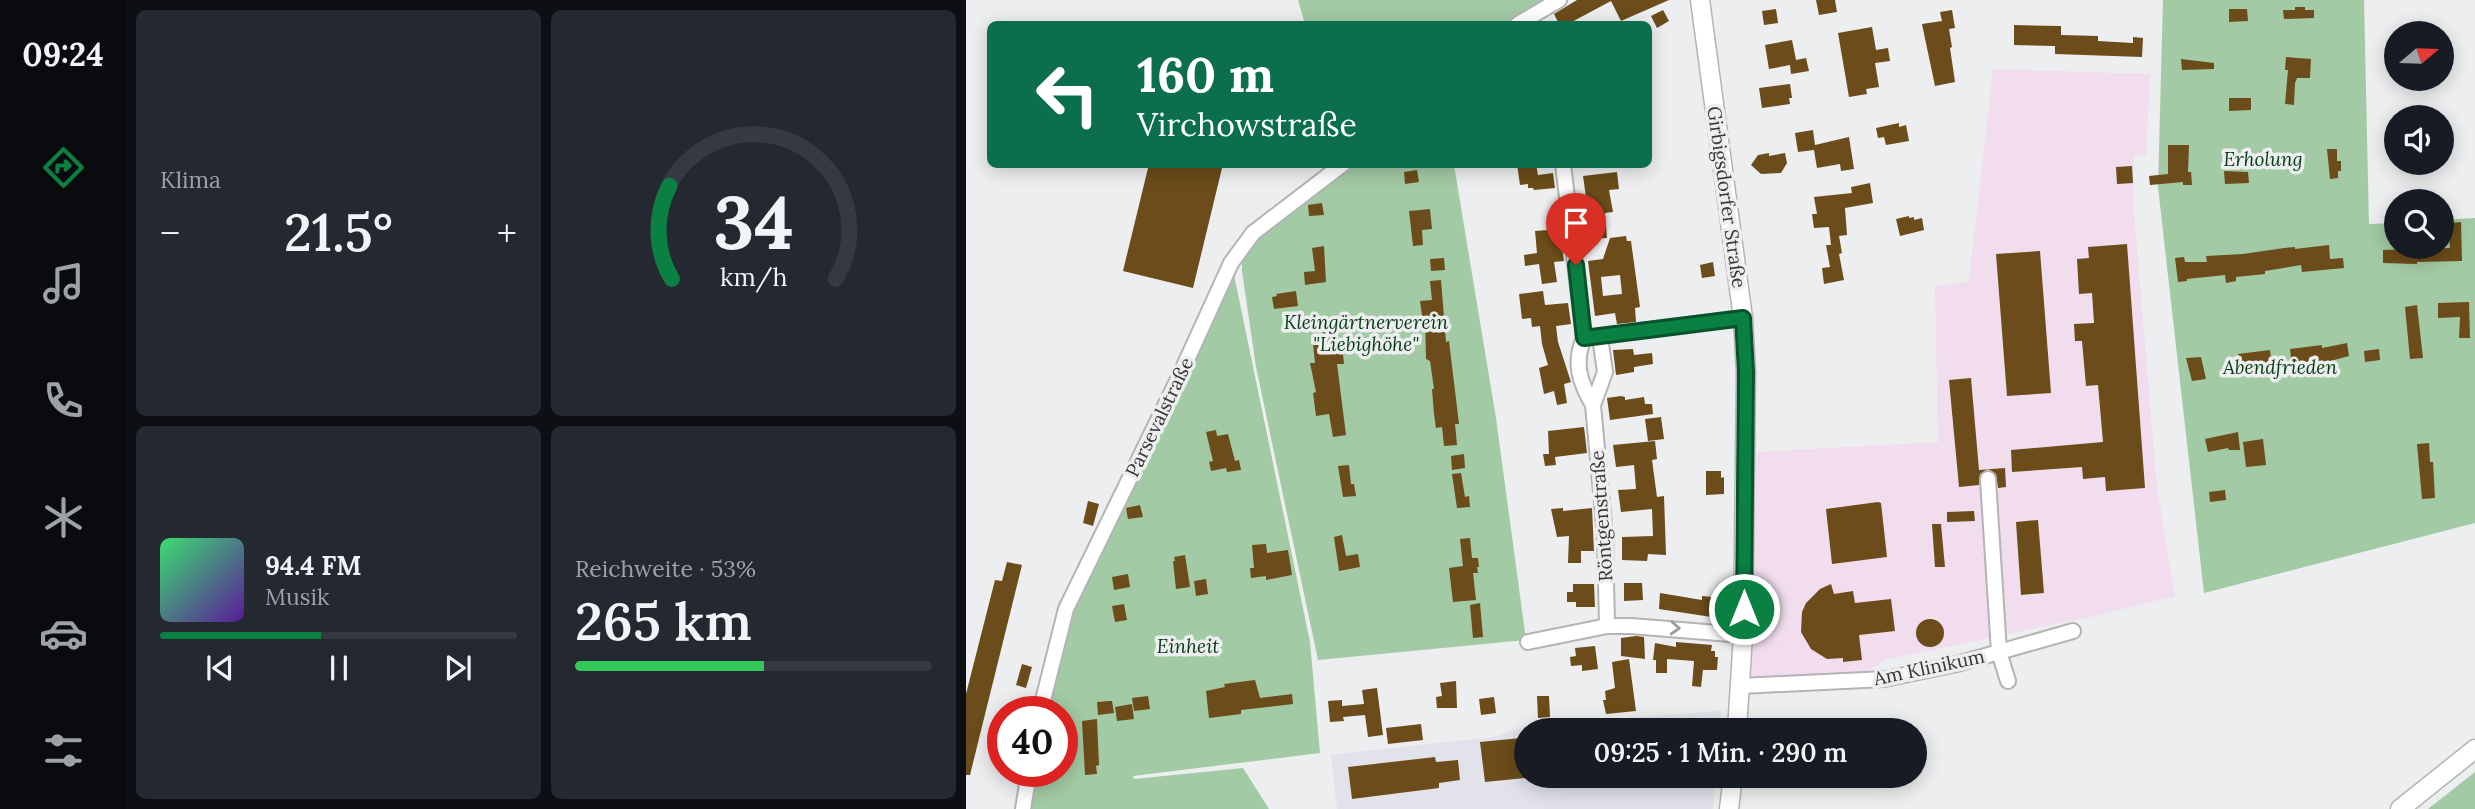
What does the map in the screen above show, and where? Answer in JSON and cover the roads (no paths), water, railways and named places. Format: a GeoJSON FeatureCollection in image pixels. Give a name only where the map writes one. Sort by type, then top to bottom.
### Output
{"type":"FeatureCollection","features":[{"type":"Feature","properties":{"kind":"street"},"geometry":{"type":"LineString","coordinates":[[1523,21],[1559,0]]}},
{"type":"Feature","properties":{"kind":"street","name":"Girbigsdorfer Straße"},"geometry":{"type":"LineString","coordinates":[[1700,0],[1743,318],[1746,372],[1744,635],[1738,718]]}},
{"type":"Feature","properties":{"kind":"street","name":"Parsevalstraße"},"geometry":{"type":"LineString","coordinates":[[1044,696],[1066,609],[1180,375],[1231,263],[1253,233],[1338,168]]}},
{"type":"Feature","properties":{"kind":"street","name":"Röntgenstraße"},"geometry":{"type":"LineString","coordinates":[[1563,168],[1584,338],[1577,353],[1583,387],[1593,405],[1605,536],[1607,626]]}},
{"type":"Feature","properties":{"kind":"street"},"geometry":{"type":"LineString","coordinates":[[1584,338],[1743,318]]}},
{"type":"Feature","properties":{"kind":"street","name":"Röntgenstraße"},"geometry":{"type":"LineString","coordinates":[[1593,405],[1605,373],[1600,337]]}},
{"type":"Feature","properties":{"kind":"street"},"geometry":{"type":"LineString","coordinates":[[1988,479],[1999,652],[2008,681]]}},
{"type":"Feature","properties":{"kind":"street"},"geometry":{"type":"LineString","coordinates":[[1528,642],[1607,626],[1685,628],[1744,635]]}},
{"type":"Feature","properties":{"kind":"street","name":"Am Klinikum"},"geometry":{"type":"LineString","coordinates":[[1741,686],[1885,679],[1957,664],[2073,631]]}},
{"type":"Feature","properties":{"kind":"street"},"geometry":{"type":"LineString","coordinates":[[2400,809],[2475,749]]}},
{"type":"Feature","properties":{"kind":"street"},"geometry":{"type":"LineString","coordinates":[[1023,809],[1027,787]]}},
{"type":"Feature","properties":{"kind":"street"},"geometry":{"type":"LineString","coordinates":[[1729,809],[1731,788]]}},
{"type":"Feature","properties":{"kind":"park label","name":"Erholung"},"geometry":{"type":"Point","coordinates":[2263,159]}},
{"type":"Feature","properties":{"kind":"park label","name":"Kleingärtnerverein \"Liebighöhe\""},"geometry":{"type":"Point","coordinates":[1366,333]}},
{"type":"Feature","properties":{"kind":"park label","name":"Abendfrieden"},"geometry":{"type":"Point","coordinates":[2280,367]}},
{"type":"Feature","properties":{"kind":"park label","name":"Einheit"},"geometry":{"type":"Point","coordinates":[1188,646]}}]}
